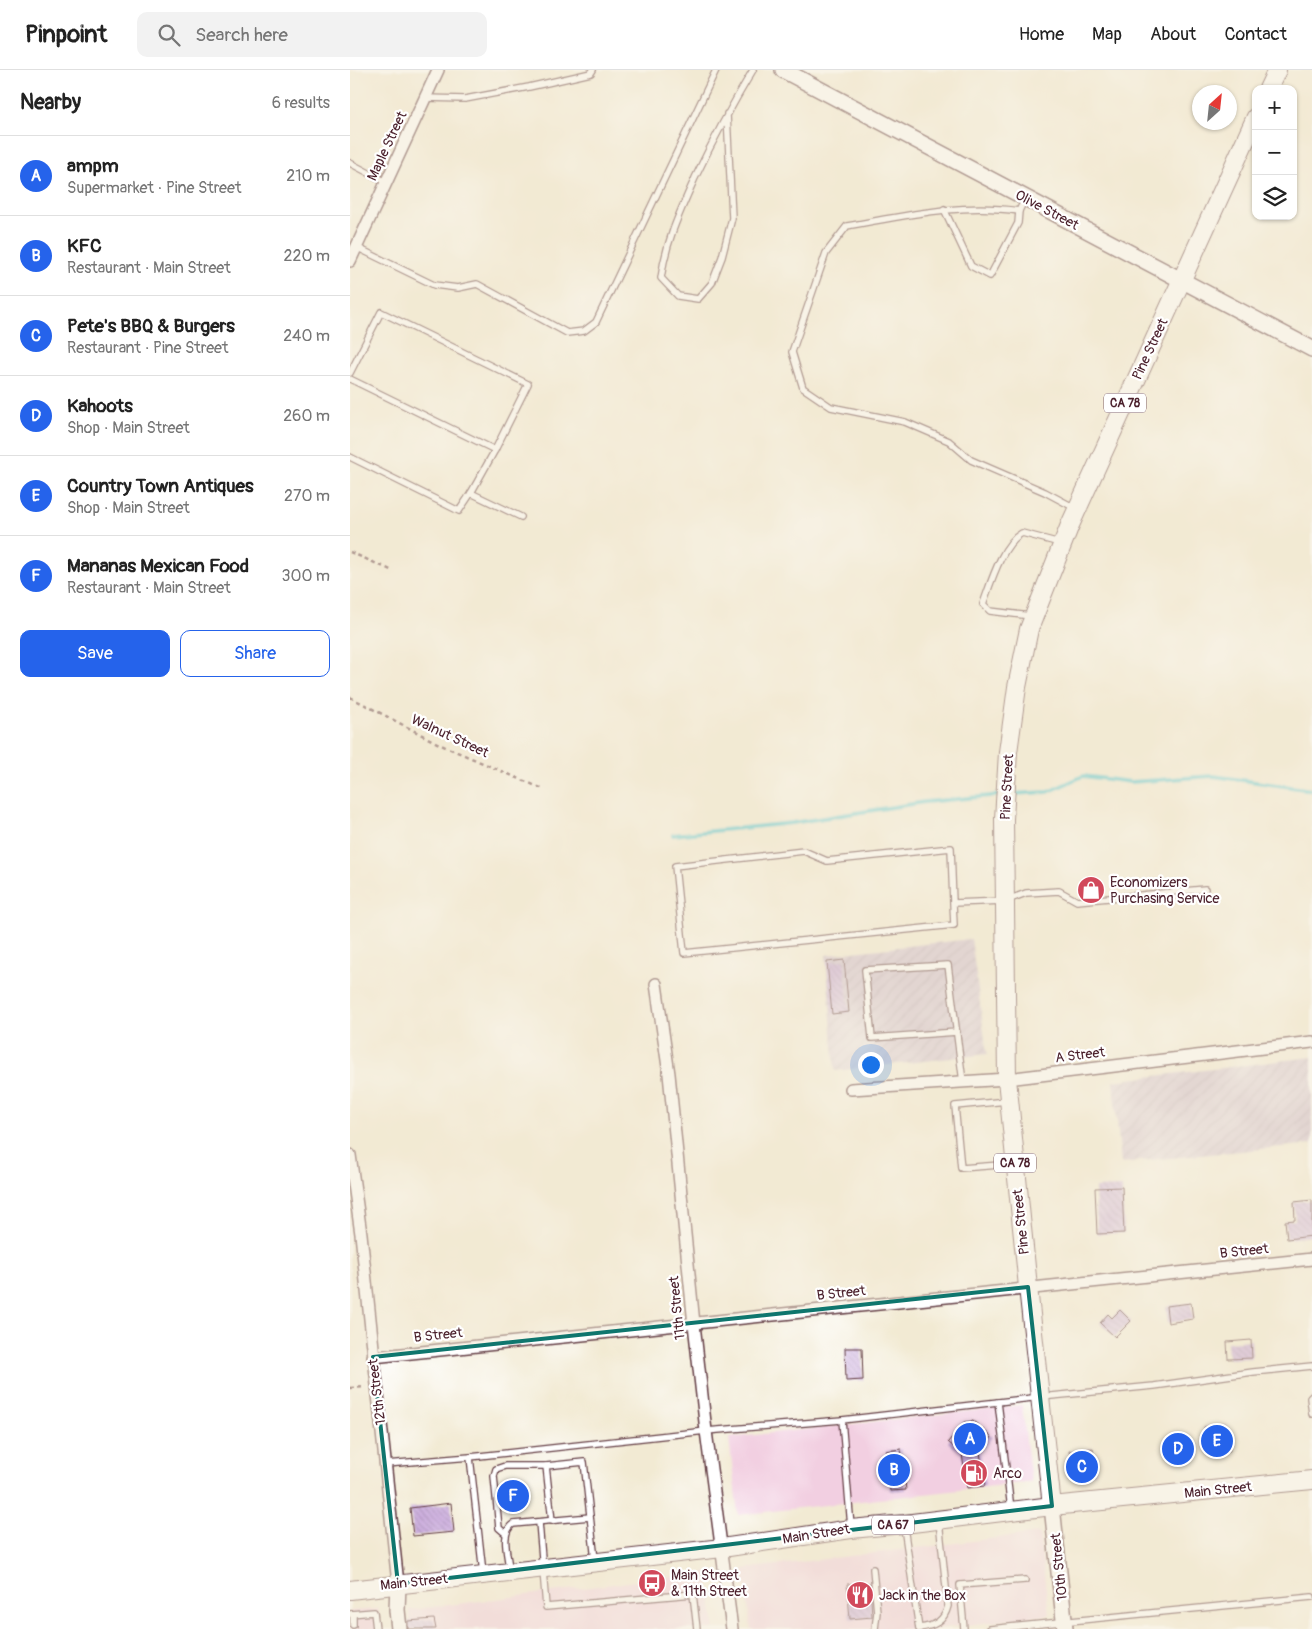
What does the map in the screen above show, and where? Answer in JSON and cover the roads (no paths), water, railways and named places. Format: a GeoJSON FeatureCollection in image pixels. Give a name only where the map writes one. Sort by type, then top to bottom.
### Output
{"type":"FeatureCollection","features":[{"type":"Feature","properties":{"kind":"main road"},"geometry":{"type":"LineString","coordinates":[[1270,85],[1277,70]]}},
{"type":"Feature","properties":{"kind":"main road","name":"Pine Street"},"geometry":{"type":"LineString","coordinates":[[1052,1506],[1007,1079],[1004,819],[1008,752],[1017,687],[1029,629],[1062,544],[1252,126]]}},
{"type":"Feature","properties":{"kind":"main road","name":"Main Street"},"geometry":{"type":"LineString","coordinates":[[350,1590],[722,1548],[851,1529],[1052,1506],[1312,1480]]}},
{"type":"Feature","properties":{"kind":"street","name":"Maple Street"},"geometry":{"type":"LineString","coordinates":[[350,261],[438,70]]}},
{"type":"Feature","properties":{"kind":"street","name":"Olive Street"},"geometry":{"type":"LineString","coordinates":[[783,70],[1022,205],[1181,281],[1312,349]]}},
{"type":"Feature","properties":{"kind":"street","name":"11th Street"},"geometry":{"type":"LineString","coordinates":[[656,984],[669,1074],[694,1324],[716,1517],[722,1548],[732,1629]]}},
{"type":"Feature","properties":{"kind":"street","name":"A Street"},"geometry":{"type":"LineString","coordinates":[[851,1089],[1007,1079],[1312,1042]]}},
{"type":"Feature","properties":{"kind":"street","name":"12th Street"},"geometry":{"type":"LineString","coordinates":[[350,1155],[361,1234],[376,1386],[386,1464],[398,1584],[397,1610],[399,1629]]}},
{"type":"Feature","properties":{"kind":"street","name":"B Street"},"geometry":{"type":"LineString","coordinates":[[373,1357],[1028,1287],[1312,1260]]}},
{"type":"Feature","properties":{"kind":"street","name":"10th Street"},"geometry":{"type":"LineString","coordinates":[[1052,1506],[1065,1625]]}},
{"type":"Feature","properties":{"kind":"lane"},"geometry":{"type":"LineString","coordinates":[[425,98],[465,99],[529,87],[593,70]]}},
{"type":"Feature","properties":{"kind":"lane"},"geometry":{"type":"LineString","coordinates":[[356,247],[434,285],[458,288],[477,284],[567,333],[584,331],[596,322],[716,70]]}},
{"type":"Feature","properties":{"kind":"lane"},"geometry":{"type":"LineString","coordinates":[[727,114],[732,218],[722,257],[712,283],[698,299],[678,296],[661,278],[669,237],[727,114],[753,70]]}},
{"type":"Feature","properties":{"kind":"lane"},"geometry":{"type":"LineString","coordinates":[[350,163],[386,182]]}},
{"type":"Feature","properties":{"kind":"lane"},"geometry":{"type":"LineString","coordinates":[[944,209],[971,266],[990,276],[1018,223],[1022,205],[944,209],[847,226],[826,254],[792,352],[803,388],[831,407],[905,422],[949,440],[971,460],[1045,492],[1077,509]]}},
{"type":"Feature","properties":{"kind":"lane"},"geometry":{"type":"LineString","coordinates":[[350,373],[381,312],[528,384],[495,450],[471,493],[459,510],[350,457]]}},
{"type":"Feature","properties":{"kind":"lane"},"geometry":{"type":"LineString","coordinates":[[350,379],[495,450]]}},
{"type":"Feature","properties":{"kind":"lane"},"geometry":{"type":"LineString","coordinates":[[471,493],[521,517]]}},
{"type":"Feature","properties":{"kind":"lane"},"geometry":{"type":"LineString","coordinates":[[1034,617],[990,611],[983,604],[998,566],[1014,538],[1022,533],[1062,544]]}},
{"type":"Feature","properties":{"kind":"lane"},"geometry":{"type":"LineString","coordinates":[[951,848],[953,903],[954,925],[684,953],[675,866],[804,851],[827,861],[951,848]]}},
{"type":"Feature","properties":{"kind":"lane"},"geometry":{"type":"LineString","coordinates":[[953,903],[1005,900],[1026,893],[1059,891],[1077,901],[1205,889]]}},
{"type":"Feature","properties":{"kind":"lane"},"geometry":{"type":"LineString","coordinates":[[957,1032],[872,1038],[865,970],[948,965],[957,1032],[963,1082]]}},
{"type":"Feature","properties":{"kind":"lane"},"geometry":{"type":"LineString","coordinates":[[1009,1101],[955,1106],[961,1168],[1015,1164]]}},
{"type":"Feature","properties":{"kind":"lane"},"geometry":{"type":"LineString","coordinates":[[386,1464],[470,1457],[706,1431],[842,1420],[1154,1386],[1312,1366]]}},
{"type":"Feature","properties":{"kind":"lane"},"geometry":{"type":"LineString","coordinates":[[1312,1396],[1310,1398],[1312,1414]]}},
{"type":"Feature","properties":{"kind":"lane"},"geometry":{"type":"LineString","coordinates":[[998,1402],[1011,1511]]}},
{"type":"Feature","properties":{"kind":"lane"},"geometry":{"type":"LineString","coordinates":[[842,1420],[851,1529]]}},
{"type":"Feature","properties":{"kind":"lane"},"geometry":{"type":"LineString","coordinates":[[470,1457],[483,1575]]}},
{"type":"Feature","properties":{"kind":"lane"},"geometry":{"type":"LineString","coordinates":[[506,1534],[499,1528],[494,1481],[496,1469],[505,1466],[546,1466],[584,1462],[596,1562]]}},
{"type":"Feature","properties":{"kind":"lane"},"geometry":{"type":"LineString","coordinates":[[546,1466],[552,1521]]}},
{"type":"Feature","properties":{"kind":"lane"},"geometry":{"type":"LineString","coordinates":[[509,1572],[506,1534],[508,1528],[513,1524],[590,1517]]}},
{"type":"Feature","properties":{"kind":"lane"},"geometry":{"type":"LineString","coordinates":[[904,1524],[919,1629],[933,1626],[939,1622],[948,1606],[939,1520]]}},
{"type":"Feature","properties":{"kind":"lane"},"geometry":{"type":"LineString","coordinates":[[539,1522],[546,1607],[693,1594],[697,1629]]}},
{"type":"Feature","properties":{"kind":"lane"},"geometry":{"type":"LineString","coordinates":[[873,1569],[877,1612],[875,1629]]}},
{"type":"Feature","properties":{"kind":"lane"},"geometry":{"type":"LineString","coordinates":[[964,1629],[960,1585],[1024,1580]]}},
{"type":"Feature","properties":{"kind":"lane"},"geometry":{"type":"LineString","coordinates":[[990,1629],[1065,1625],[1312,1597]]}},
{"type":"Feature","properties":{"kind":"lane"},"geometry":{"type":"LineString","coordinates":[[354,1625],[351,1614],[374,1612],[376,1629]]}},
{"type":"Feature","properties":{"kind":"waterway"},"geometry":{"type":"LineString","coordinates":[[1011,794],[1048,792],[1083,776],[1131,782],[1213,776],[1312,790]]}},
{"type":"Feature","properties":{"kind":"waterway"},"geometry":{"type":"LineString","coordinates":[[673,835],[792,823],[925,802],[1001,795]]}},
{"type":"Feature","properties":{"kind":"place","name":"Economizers Purchasing Service"},"geometry":{"type":"Point","coordinates":[1091,890]}},
{"type":"Feature","properties":{"kind":"place","name":"ampm"},"geometry":{"type":"Point","coordinates":[970,1439]}},
{"type":"Feature","properties":{"kind":"place","name":"Country Town Antiques"},"geometry":{"type":"Point","coordinates":[1217,1441]}},
{"type":"Feature","properties":{"kind":"place","name":"Kahoots"},"geometry":{"type":"Point","coordinates":[1178,1449]}},
{"type":"Feature","properties":{"kind":"place","name":"Pete's BBQ & Burgers"},"geometry":{"type":"Point","coordinates":[1082,1467]}},
{"type":"Feature","properties":{"kind":"place","name":"KFC"},"geometry":{"type":"Point","coordinates":[894,1470]}},
{"type":"Feature","properties":{"kind":"place","name":"Arco"},"geometry":{"type":"Point","coordinates":[974,1473]}},
{"type":"Feature","properties":{"kind":"place","name":"Mananas Mexican Food"},"geometry":{"type":"Point","coordinates":[513,1496]}},
{"type":"Feature","properties":{"kind":"place","name":"Main Street & 11th Street"},"geometry":{"type":"Point","coordinates":[652,1583]}},
{"type":"Feature","properties":{"kind":"place","name":"Jack in the Box"},"geometry":{"type":"Point","coordinates":[860,1595]}}]}
